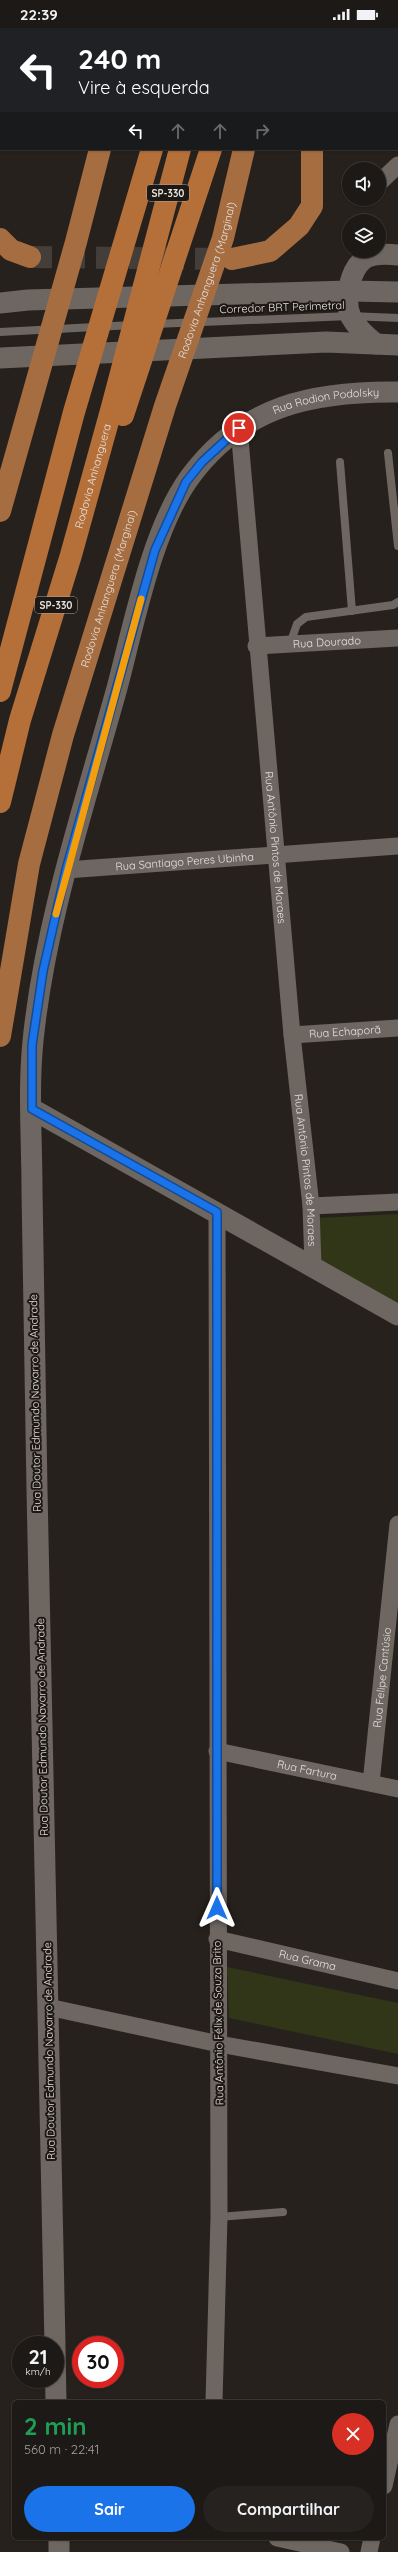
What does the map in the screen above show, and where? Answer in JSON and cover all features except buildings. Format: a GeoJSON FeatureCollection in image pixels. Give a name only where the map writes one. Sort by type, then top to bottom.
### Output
{"type":"FeatureCollection","features":[{"type":"Feature","properties":{"kind":"highway"},"geometry":{"type":"LineString","coordinates":[[0,511],[25,418],[76,242],[100,150]]}},
{"type":"Feature","properties":{"kind":"highway","name":"SP-330"},"geometry":{"type":"LineString","coordinates":[[0,691],[74,412],[152,150]]}},
{"type":"Feature","properties":{"kind":"highway","name":"Rodovia Anhanguera"},"geometry":{"type":"LineString","coordinates":[[0,802],[20,720],[71,555],[120,406],[156,237],[180,150]]}},
{"type":"Feature","properties":{"kind":"highway"},"geometry":{"type":"LineString","coordinates":[[120,406],[190,219],[211,150]]}},
{"type":"Feature","properties":{"kind":"highway","name":"Rodovia Anhanguera (Marginal)"},"geometry":{"type":"LineString","coordinates":[[0,1036],[29,864],[63,735],[165,406],[223,238],[244,150]]}},
{"type":"Feature","properties":{"kind":"highway"},"geometry":{"type":"LineString","coordinates":[[232,259],[270,251],[299,226],[312,206],[312,150]]}},
{"type":"Feature","properties":{"kind":"highway"},"geometry":{"type":"LineString","coordinates":[[0,239],[11,250],[30,257]]}},
{"type":"Feature","properties":{"kind":"street"},"geometry":{"type":"LineString","coordinates":[[386,176],[398,165]]}},
{"type":"Feature","properties":{"kind":"street"},"geometry":{"type":"LineString","coordinates":[[376,344],[362,334],[350,316],[348,299],[349,291],[356,269],[365,259],[383,254],[398,254]]}},
{"type":"Feature","properties":{"kind":"street"},"geometry":{"type":"LineString","coordinates":[[0,302],[349,291],[398,292]]}},
{"type":"Feature","properties":{"kind":"street"},"geometry":{"type":"LineString","coordinates":[[0,358],[326,342],[398,345]]}},
{"type":"Feature","properties":{"kind":"street","name":"Rua Rodion Podolsky"},"geometry":{"type":"LineString","coordinates":[[32,1109],[32,1045],[43,971],[66,870],[155,550],[186,482],[202,462],[239,428],[275,409],[312,397],[355,391],[398,392]]}},
{"type":"Feature","properties":{"kind":"street","name":"Rua Antônio Pintos de Moraes"},"geometry":{"type":"LineString","coordinates":[[239,428],[256,646],[292,1035],[311,1206],[313,1266]]}},
{"type":"Feature","properties":{"kind":"street","name":"Rua Dourado"},"geometry":{"type":"LineString","coordinates":[[256,646],[398,638]]}},
{"type":"Feature","properties":{"kind":"street","name":"Rua Santiago Peres Ubinha"},"geometry":{"type":"LineString","coordinates":[[66,870],[398,846]]}},
{"type":"Feature","properties":{"kind":"street","name":"Rua Echaporã"},"geometry":{"type":"LineString","coordinates":[[292,1035],[398,1028]]}},
{"type":"Feature","properties":{"kind":"street"},"geometry":{"type":"LineString","coordinates":[[32,1109],[398,1314]]}},
{"type":"Feature","properties":{"kind":"street","name":"Rua Doutor Edmundo Navarro de Andrade"},"geometry":{"type":"LineString","coordinates":[[32,1109],[34,1334],[55,2336]]}},
{"type":"Feature","properties":{"kind":"street"},"geometry":{"type":"LineString","coordinates":[[311,1206],[398,1202]]}},
{"type":"Feature","properties":{"kind":"street","name":"Rua Antônio Félix de Souza Brito"},"geometry":{"type":"LineString","coordinates":[[214,2400],[219,2217],[219,2044],[217,1939],[217,1212]]}},
{"type":"Feature","properties":{"kind":"street","name":"Rua Felipe Cantúsio"},"geometry":{"type":"LineString","coordinates":[[371,1783],[398,1524]]}},
{"type":"Feature","properties":{"kind":"street","name":"Rua Fartura"},"geometry":{"type":"LineString","coordinates":[[217,1751],[398,1789]]}},
{"type":"Feature","properties":{"kind":"street","name":"Rua Grama"},"geometry":{"type":"LineString","coordinates":[[217,1939],[398,1981]]}},
{"type":"Feature","properties":{"kind":"street"},"geometry":{"type":"LineString","coordinates":[[48,2007],[219,2044],[398,2076]]}},
{"type":"Feature","properties":{"kind":"street"},"geometry":{"type":"LineString","coordinates":[[56,2388],[56,2400]]}},
{"type":"Feature","properties":{"kind":"street"},"geometry":{"type":"LineString","coordinates":[[386,2477],[398,2424]]}},
{"type":"Feature","properties":{"kind":"street"},"geometry":{"type":"LineString","coordinates":[[59,2540],[59,2552]]}},
{"type":"Feature","properties":{"kind":"street"},"geometry":{"type":"LineString","coordinates":[[286,2540],[341,2552]]}},
{"type":"Feature","properties":{"kind":"street"},"geometry":{"type":"LineString","coordinates":[[369,2552],[372,2540]]}},
{"type":"Feature","properties":{"kind":"lane","name":"Corredor BRT Perimetral"},"geometry":{"type":"LineString","coordinates":[[0,332],[234,319],[350,316],[398,318]]}},
{"type":"Feature","properties":{"kind":"lane"},"geometry":{"type":"LineString","coordinates":[[388,453],[398,546]]}},
{"type":"Feature","properties":{"kind":"lane"},"geometry":{"type":"LineString","coordinates":[[340,462],[352,611]]}},
{"type":"Feature","properties":{"kind":"lane"},"geometry":{"type":"LineString","coordinates":[[290,644],[297,624],[303,619],[393,605],[398,602]]}},
{"type":"Feature","properties":{"kind":"lane"},"geometry":{"type":"LineString","coordinates":[[219,2217],[283,2212]]}},
{"type":"Feature","properties":{"kind":"green space"},"geometry":{"type":"Polygon","coordinates":[[[398,1214],[398,1305],[321,1262],[317,1218],[398,1214]]]}},
{"type":"Feature","properties":{"kind":"green space"},"geometry":{"type":"Polygon","coordinates":[[[227,1967],[398,2003],[398,2054],[229,2018],[227,1967]]]}},
{"type":"Feature","properties":{"kind":"tunnel"},"geometry":{"type":"LineString","coordinates":[[30,257],[232,259]]}},
{"type":"Feature","properties":{"kind":"slow traffic"},"geometry":{"type":"LineString","coordinates":[[56,914],[66,870],[141,599]]}},
{"type":"Feature","properties":{"kind":"route"},"geometry":{"type":"LineString","coordinates":[[217,1908],[217,1212],[32,1109],[32,1045],[43,971],[66,870],[155,550],[186,482],[202,462],[239,428]]}}]}
